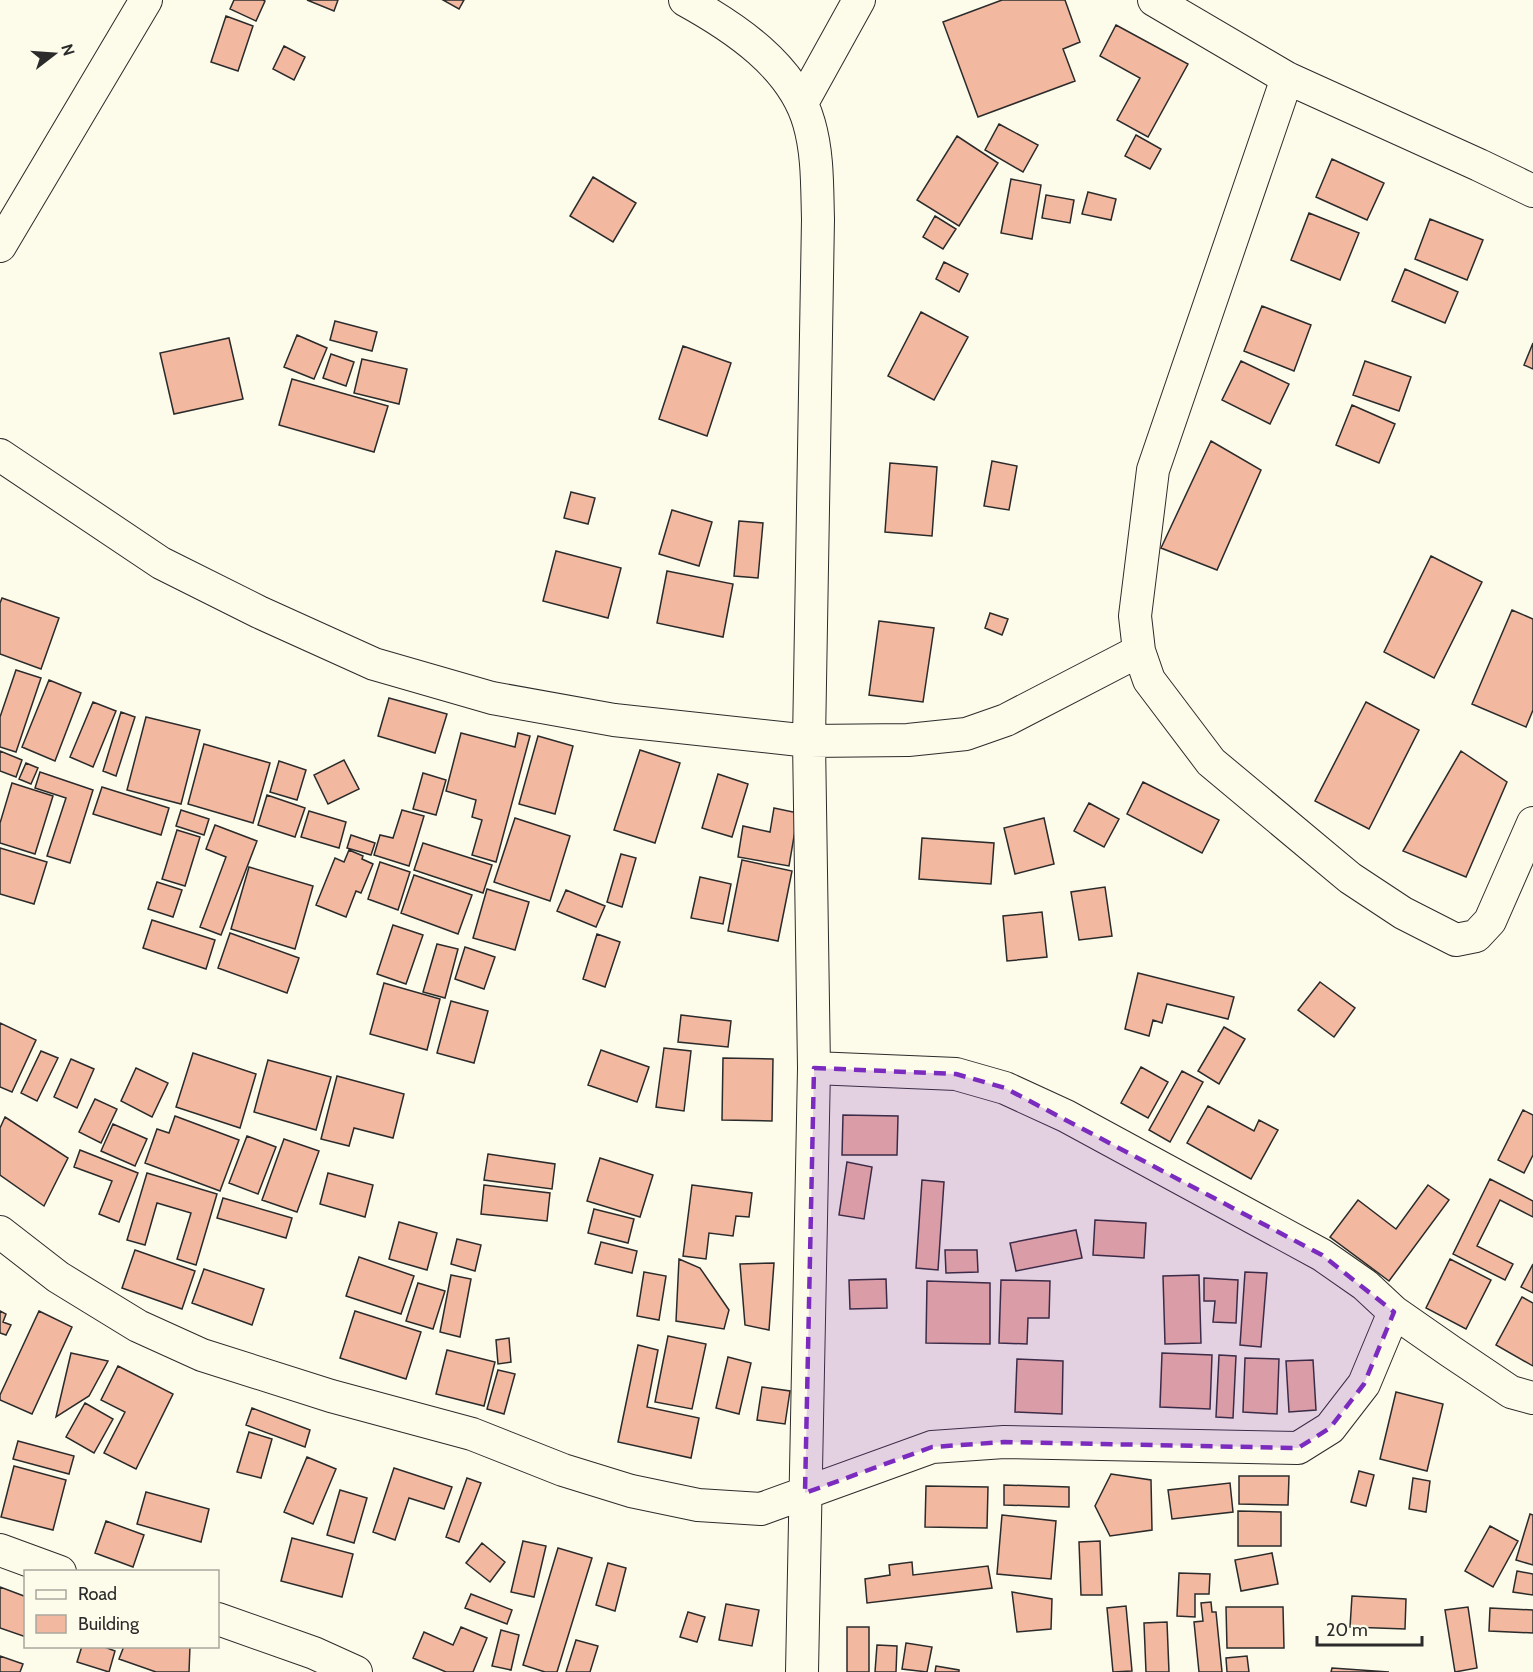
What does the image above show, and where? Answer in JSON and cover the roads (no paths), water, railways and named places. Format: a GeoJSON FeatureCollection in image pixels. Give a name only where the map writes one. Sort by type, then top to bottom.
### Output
{"type":"FeatureCollection","features":[{"type":"Feature","properties":{"kind":"street"},"geometry":{"type":"LineString","coordinates":[[0,246],[146,0]]}},
{"type":"Feature","properties":{"kind":"street"},"geometry":{"type":"LineString","coordinates":[[685,0],[717,18],[754,44],[777,68],[802,103],[810,123],[816,160],[818,219],[808,741],[814,1068],[802,1672]]}},
{"type":"Feature","properties":{"kind":"street"},"geometry":{"type":"LineString","coordinates":[[802,103],[859,0]]}},
{"type":"Feature","properties":{"kind":"street"},"geometry":{"type":"LineString","coordinates":[[1154,0],[1287,78],[1533,191]]}},
{"type":"Feature","properties":{"kind":"street"},"geometry":{"type":"LineString","coordinates":[[1287,78],[1154,470],[1135,616],[1139,651],[1149,680],[1211,762],[1350,878],[1403,913],[1455,940],[1476,936],[1490,921],[1533,823]]}},
{"type":"Feature","properties":{"kind":"street"},"geometry":{"type":"LineString","coordinates":[[0,455],[161,563],[259,612],[374,664],[492,698],[603,718],[808,741],[908,740],[966,734],[1006,720],[1139,651]]}},
{"type":"Feature","properties":{"kind":"street"},"geometry":{"type":"LineString","coordinates":[[814,1068],[956,1074],[1005,1088],[1066,1116],[1322,1255],[1365,1285],[1394,1312],[1510,1392],[1533,1398]]}},
{"type":"Feature","properties":{"kind":"street"},"geometry":{"type":"LineString","coordinates":[[0,1232],[68,1284],[138,1326],[202,1355],[331,1396],[472,1434],[563,1470],[631,1491],[698,1505],[761,1509],[932,1447],[1004,1442],[1298,1448],[1330,1428],[1364,1384],[1394,1312]]}},
{"type":"Feature","properties":{"kind":"street"},"geometry":{"type":"LineString","coordinates":[[0,1550],[55,1570]]}},
{"type":"Feature","properties":{"kind":"street"},"geometry":{"type":"LineString","coordinates":[[219,1619],[314,1653],[356,1672]]}}]}
